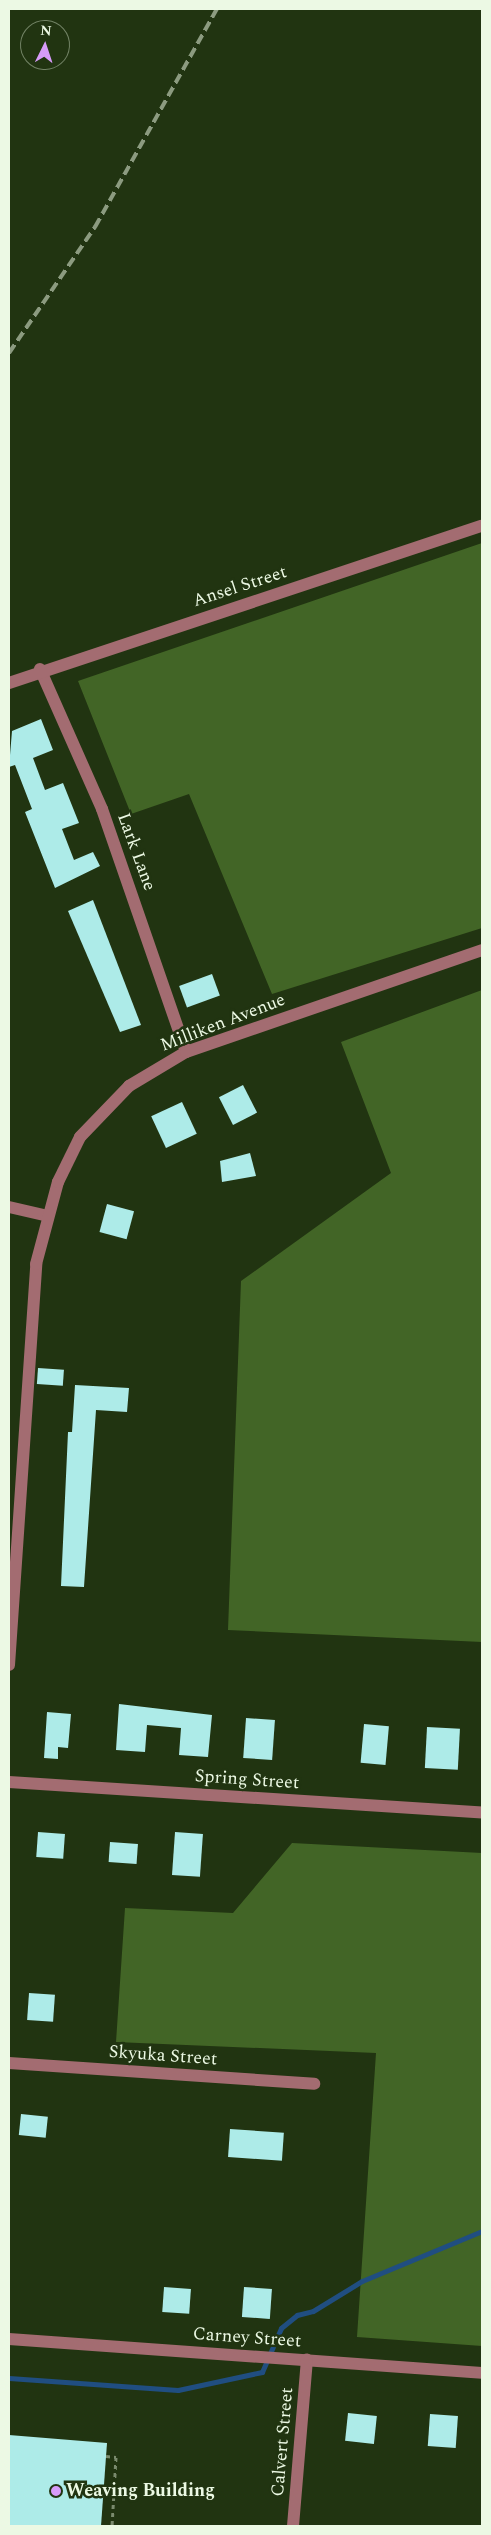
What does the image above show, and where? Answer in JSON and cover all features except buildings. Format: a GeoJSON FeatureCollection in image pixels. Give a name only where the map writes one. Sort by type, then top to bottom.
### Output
{"type":"FeatureCollection","features":[{"type":"Feature","properties":{"kind":"street","name":"Ansel Street"},"geometry":{"type":"LineString","coordinates":[[9,683],[40,669],[482,526]]}},
{"type":"Feature","properties":{"kind":"street","name":"Lark Lane"},"geometry":{"type":"LineString","coordinates":[[40,669],[102,809],[186,1052]]}},
{"type":"Feature","properties":{"kind":"street","name":"Milliken Avenue"},"geometry":{"type":"LineString","coordinates":[[9,1665],[33,1287],[47,1216],[80,1137],[128,1086],[186,1052],[482,950]]}},
{"type":"Feature","properties":{"kind":"street"},"geometry":{"type":"LineString","coordinates":[[9,1207],[47,1216]]}},
{"type":"Feature","properties":{"kind":"street","name":"Spring Street"},"geometry":{"type":"LineString","coordinates":[[9,1782],[482,1813]]}},
{"type":"Feature","properties":{"kind":"street","name":"Skyuka Street"},"geometry":{"type":"LineString","coordinates":[[9,2063],[314,2084]]}},
{"type":"Feature","properties":{"kind":"street","name":"Carney Street"},"geometry":{"type":"LineString","coordinates":[[9,2339],[482,2373]]}},
{"type":"Feature","properties":{"kind":"street","name":"Calvert Street"},"geometry":{"type":"LineString","coordinates":[[293,2526],[307,2360]]}},
{"type":"Feature","properties":{"kind":"path"},"geometry":{"type":"LineString","coordinates":[[106,2456],[116,2457],[112,2526]]}},
{"type":"Feature","properties":{"kind":"green space"},"geometry":{"type":"Polygon","coordinates":[[[482,543],[482,928],[272,994],[189,794],[131,814],[78,681],[482,543]]]}},
{"type":"Feature","properties":{"kind":"green space"},"geometry":{"type":"Polygon","coordinates":[[[482,990],[482,1642],[228,1630],[241,1281],[391,1173],[341,1042],[482,990]]]}},
{"type":"Feature","properties":{"kind":"green space"},"geometry":{"type":"Polygon","coordinates":[[[292,1843],[482,1853],[482,2346],[357,2337],[376,2053],[116,2042],[125,1908],[233,1913],[292,1843]]]}},
{"type":"Feature","properties":{"kind":"waterway"},"geometry":{"type":"LineString","coordinates":[[9,2378],[178,2390],[262,2372],[281,2328],[297,2315],[313,2311],[362,2281],[482,2231]]}},
{"type":"Feature","properties":{"kind":"railway"},"geometry":{"type":"LineString","coordinates":[[9,353],[95,227],[217,9]]}},
{"type":"Feature","properties":{"kind":"place","name":"Weaving Building"},"geometry":{"type":"Point","coordinates":[56,2491]}}]}
